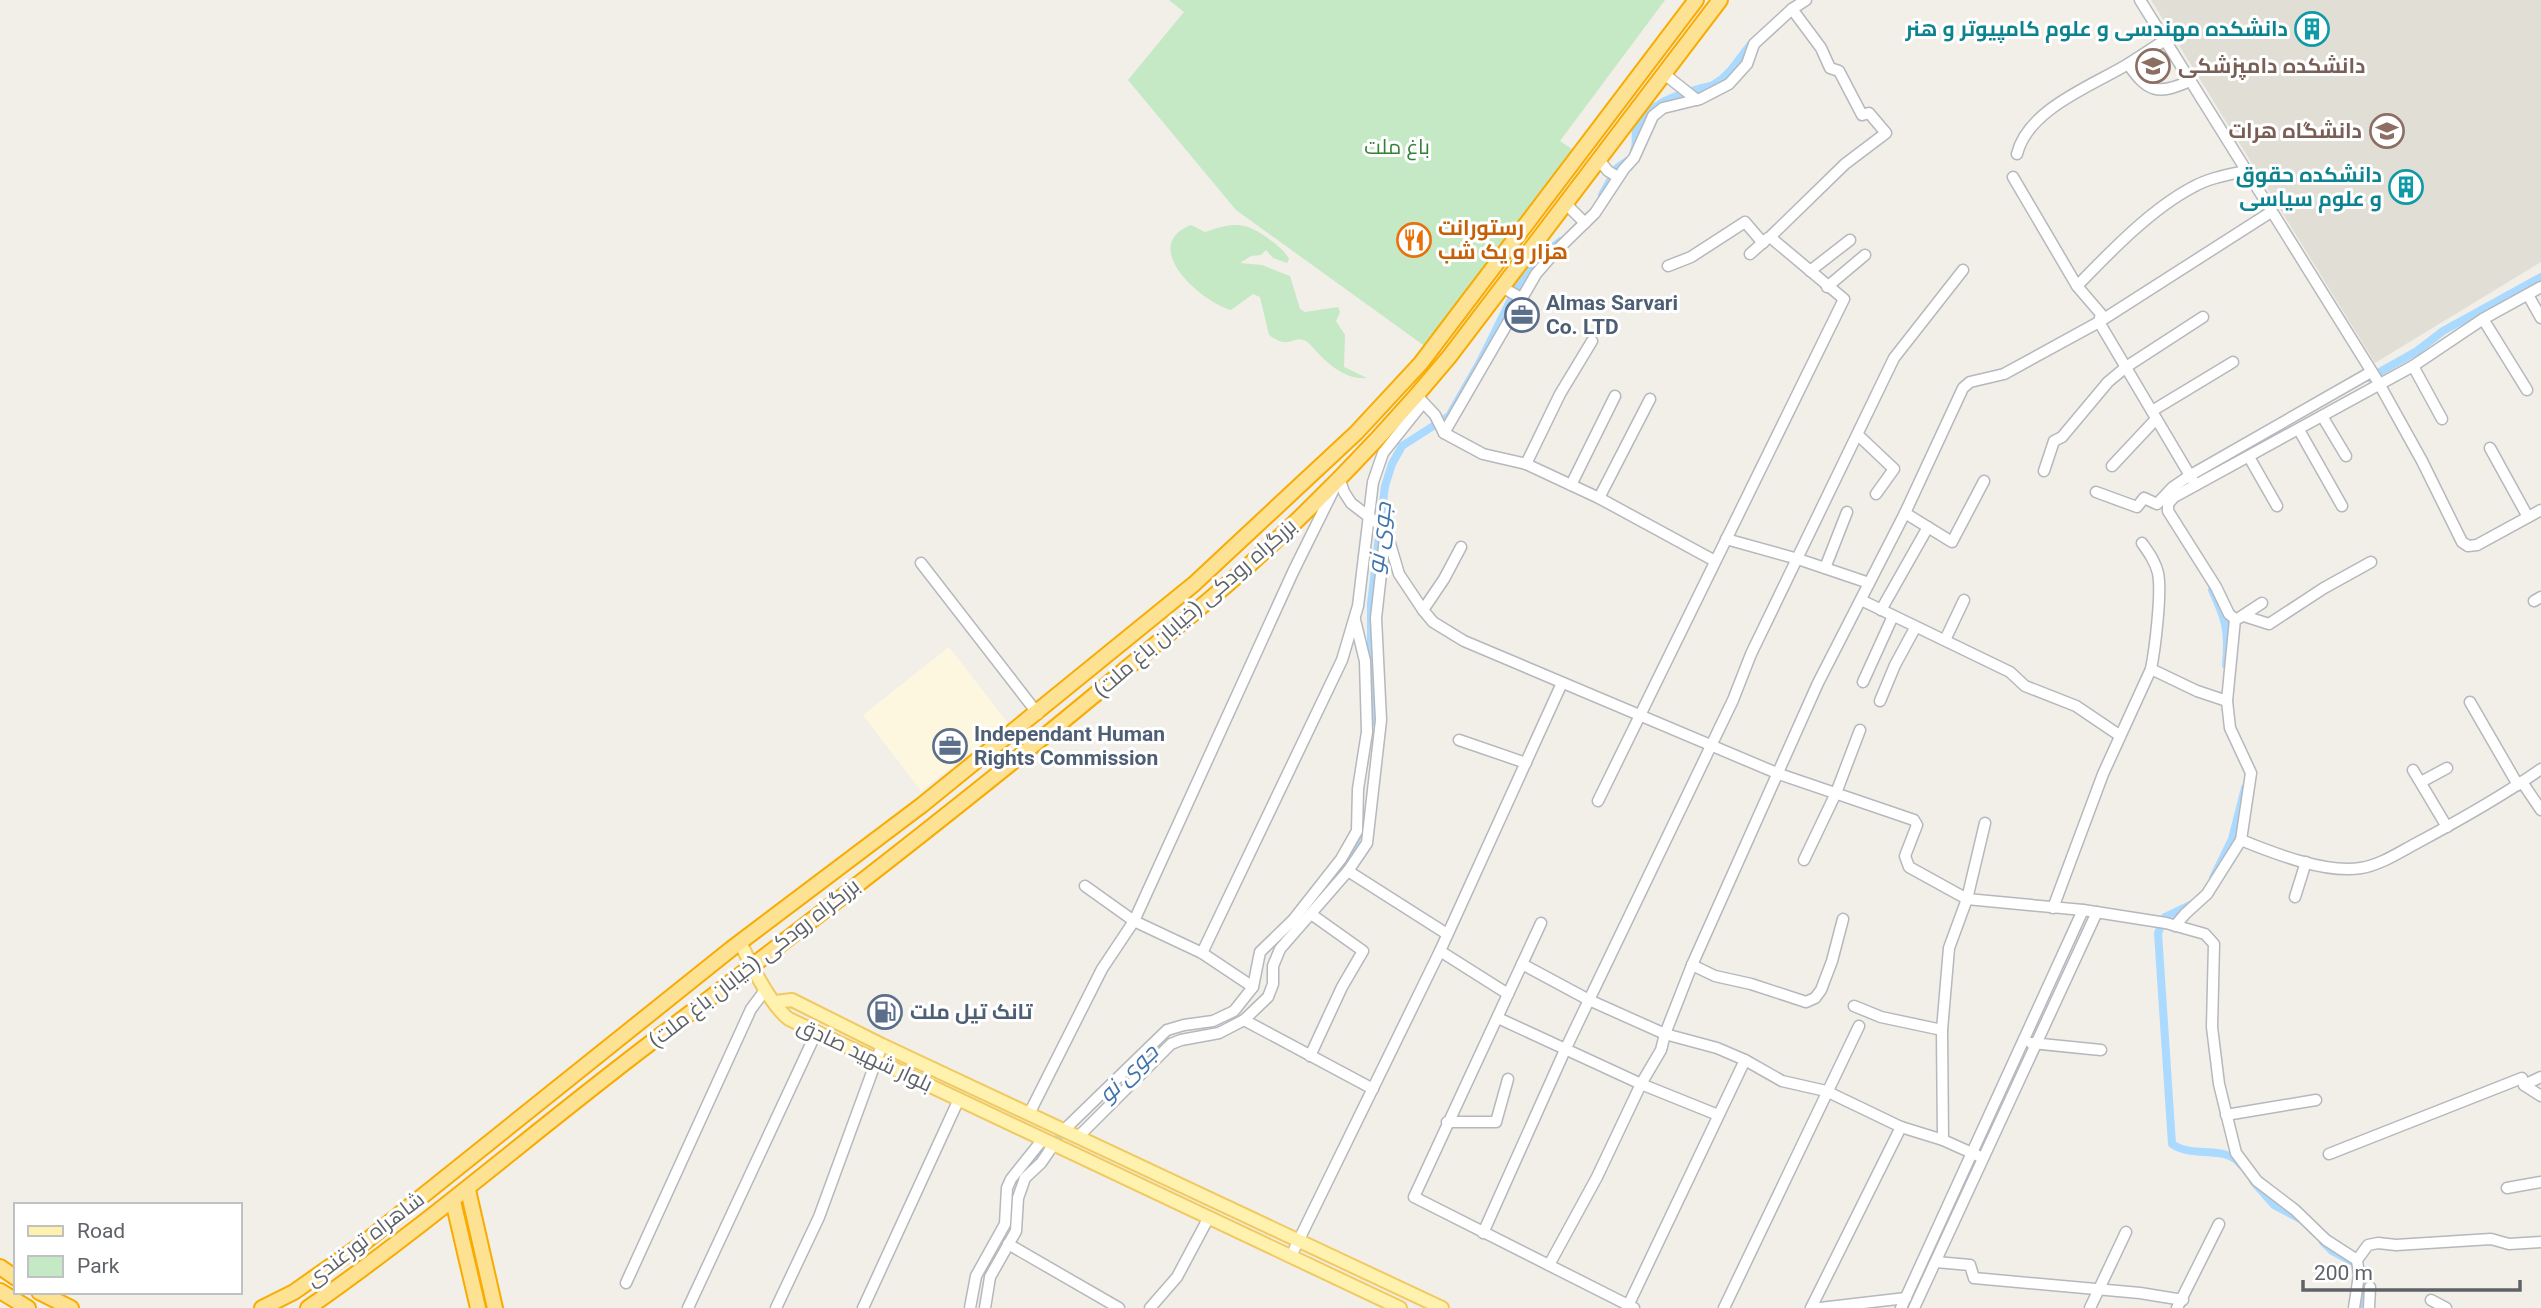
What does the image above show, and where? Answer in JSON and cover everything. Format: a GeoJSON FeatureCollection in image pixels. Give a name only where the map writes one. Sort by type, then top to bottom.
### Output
{"type":"FeatureCollection","features":[{"type":"Feature","properties":{"kind":"highway","name":"بزرگراه رودکی (خیابان باغ ملت)"},"geometry":{"type":"LineString","coordinates":[[463,1163],[740,942],[1038,714],[1194,584],[1356,433],[1421,363],[1696,0]]}},
{"type":"Feature","properties":{"kind":"highway","name":"بزرگراه رودکی (خیابان باغ ملت)"},"geometry":{"type":"LineString","coordinates":[[468,1190],[666,1031],[751,968],[1061,724],[1247,567],[1420,400],[1512,293],[1566,204],[1610,171],[1663,73],[1720,0]]}},
{"type":"Feature","properties":{"kind":"highway","name":"شاهراه تورغندی"},"geometry":{"type":"LineString","coordinates":[[262,1308],[294,1292],[365,1242],[463,1163]]}},
{"type":"Feature","properties":{"kind":"highway","name":"شاهراه تورغندی"},"geometry":{"type":"LineString","coordinates":[[308,1308],[468,1190]]}},
{"type":"Feature","properties":{"kind":"highway"},"geometry":{"type":"LineString","coordinates":[[468,1190],[495,1308]]}},
{"type":"Feature","properties":{"kind":"highway"},"geometry":{"type":"LineString","coordinates":[[453,1201],[478,1308]]}},
{"type":"Feature","properties":{"kind":"highway"},"geometry":{"type":"LineString","coordinates":[[0,1290],[28,1308]]}},
{"type":"Feature","properties":{"kind":"highway"},"geometry":{"type":"LineString","coordinates":[[44,1294],[71,1308]]}},
{"type":"Feature","properties":{"kind":"main road"},"geometry":{"type":"LineString","coordinates":[[740,942],[751,968],[775,1002]]}},
{"type":"Feature","properties":{"kind":"main road","name":"بلوار شهید صادق"},"geometry":{"type":"LineString","coordinates":[[1400,1308],[1378,1303],[1291,1256],[789,1019],[781,1014],[775,1002],[792,1000],[881,1045],[1442,1308]]}},
{"type":"Feature","properties":{"kind":"street"},"geometry":{"type":"LineString","coordinates":[[1439,424],[1512,293],[1536,274],[1583,220],[1595,213],[1610,171],[1634,158],[1653,116],[1663,108],[1712,94],[1729,84],[1747,64],[1754,44],[1791,9],[1806,0]]}},
{"type":"Feature","properties":{"kind":"street"},"geometry":{"type":"LineString","coordinates":[[2140,0],[2376,378],[2422,461],[2462,542],[2468,546],[2477,545],[2541,510]]}},
{"type":"Feature","properties":{"kind":"street"},"geometry":{"type":"LineString","coordinates":[[1750,254],[1845,164],[1886,133],[1869,113],[1862,115],[1839,71],[1830,68],[1821,48],[1791,9]]}},
{"type":"Feature","properties":{"kind":"street"},"geometry":{"type":"LineString","coordinates":[[2017,154],[2028,130],[2050,110],[2165,40]]}},
{"type":"Feature","properties":{"kind":"street"},"geometry":{"type":"LineString","coordinates":[[2128,64],[2146,86],[2156,90],[2170,89],[2190,81]]}},
{"type":"Feature","properties":{"kind":"street"},"geometry":{"type":"LineString","coordinates":[[1663,73],[1694,97]]}},
{"type":"Feature","properties":{"kind":"street"},"geometry":{"type":"LineString","coordinates":[[2077,286],[2107,256],[2172,201],[2193,187],[2218,177],[2245,171]]}},
{"type":"Feature","properties":{"kind":"street"},"geometry":{"type":"LineString","coordinates":[[2013,177],[2077,286],[2101,314],[2099,322],[2193,480]]}},
{"type":"Feature","properties":{"kind":"street"},"geometry":{"type":"LineString","coordinates":[[1566,204],[1583,220]]}},
{"type":"Feature","properties":{"kind":"street"},"geometry":{"type":"LineString","coordinates":[[1549,1265],[1661,1050],[1692,965],[1818,683],[1905,513],[1963,388],[1970,382],[2004,374],[2099,322],[2271,212]]}},
{"type":"Feature","properties":{"kind":"street"},"geometry":{"type":"LineString","coordinates":[[1598,801],[1844,299],[1745,222],[1692,257],[1668,265]]}},
{"type":"Feature","properties":{"kind":"street"},"geometry":{"type":"LineString","coordinates":[[1810,271],[1850,240]]}},
{"type":"Feature","properties":{"kind":"street"},"geometry":{"type":"LineString","coordinates":[[1827,287],[1866,255]]}},
{"type":"Feature","properties":{"kind":"street"},"geometry":{"type":"LineString","coordinates":[[1483,1233],[1564,1050],[1894,358],[1963,270]]}},
{"type":"Feature","properties":{"kind":"street"},"geometry":{"type":"LineString","coordinates":[[2371,562],[2324,588],[2269,624],[2240,617],[2230,614],[2168,511],[2168,504],[2193,480],[2376,378],[2413,366],[2483,319],[2541,287]]}},
{"type":"Feature","properties":{"kind":"street"},"geometry":{"type":"LineString","coordinates":[[2528,295],[2541,318]]}},
{"type":"Feature","properties":{"kind":"street"},"geometry":{"type":"LineString","coordinates":[[2044,471],[2054,440],[2062,437],[2089,403],[2126,367],[2203,317]]}},
{"type":"Feature","properties":{"kind":"street"},"geometry":{"type":"LineString","coordinates":[[2483,319],[2527,390]]}},
{"type":"Feature","properties":{"kind":"street"},"geometry":{"type":"LineString","coordinates":[[1526,464],[1560,394],[1592,341]]}},
{"type":"Feature","properties":{"kind":"street"},"geometry":{"type":"LineString","coordinates":[[2112,466],[2154,415],[2233,362]]}},
{"type":"Feature","properties":{"kind":"street"},"geometry":{"type":"LineString","coordinates":[[2413,366],[2442,419]]}},
{"type":"Feature","properties":{"kind":"street"},"geometry":{"type":"LineString","coordinates":[[2096,492],[2138,507],[2144,498],[2157,503],[2173,487],[2249,457],[2299,430],[2376,378]]}},
{"type":"Feature","properties":{"kind":"street"},"geometry":{"type":"LineString","coordinates":[[1571,485],[1615,396]]}},
{"type":"Feature","properties":{"kind":"street"},"geometry":{"type":"LineString","coordinates":[[1599,498],[1650,399]]}},
{"type":"Feature","properties":{"kind":"street"},"geometry":{"type":"LineString","coordinates":[[1202,953],[1342,660],[1355,620],[1373,482],[1383,453],[1420,400],[1439,424],[1483,454],[1526,464],[1599,498],[1715,561]]}},
{"type":"Feature","properties":{"kind":"street"},"geometry":{"type":"LineString","coordinates":[[2322,416],[2346,456]]}},
{"type":"Feature","properties":{"kind":"street"},"geometry":{"type":"LineString","coordinates":[[2299,430],[2342,506]]}},
{"type":"Feature","properties":{"kind":"street"},"geometry":{"type":"LineString","coordinates":[[1858,435],[1894,469],[1876,494]]}},
{"type":"Feature","properties":{"kind":"street"},"geometry":{"type":"LineString","coordinates":[[2490,448],[2528,517]]}},
{"type":"Feature","properties":{"kind":"street"},"geometry":{"type":"LineString","coordinates":[[2249,457],[2277,506]]}},
{"type":"Feature","properties":{"kind":"street"},"geometry":{"type":"LineString","coordinates":[[1339,478],[1343,492],[1368,518],[1386,530],[1399,574],[1423,610],[1433,622],[1464,641],[1779,774],[1917,822],[1905,856],[1909,867],[1967,899],[2083,910],[2166,924],[2205,934],[2214,944],[2212,1027],[2226,1115],[2236,1153],[2257,1181],[2295,1210],[2326,1240],[2357,1260]]}},
{"type":"Feature","properties":{"kind":"street"},"geometry":{"type":"LineString","coordinates":[[1029,1114],[1102,969],[1134,921],[1293,572],[1339,478]]}},
{"type":"Feature","properties":{"kind":"street"},"geometry":{"type":"LineString","coordinates":[[1905,513],[1952,542],[1984,481]]}},
{"type":"Feature","properties":{"kind":"street"},"geometry":{"type":"LineString","coordinates":[[1825,568],[1847,512]]}},
{"type":"Feature","properties":{"kind":"street"},"geometry":{"type":"LineString","coordinates":[[1881,610],[1928,527]]}},
{"type":"Feature","properties":{"kind":"street"},"geometry":{"type":"LineString","coordinates":[[1078,1137],[1171,1044],[1219,1033],[1244,1020],[1268,998],[1273,984],[1275,957],[1348,871],[1367,843],[1381,720],[1376,618],[1386,530]]}},
{"type":"Feature","properties":{"kind":"street"},"geometry":{"type":"LineString","coordinates":[[1726,539],[1869,583]]}},
{"type":"Feature","properties":{"kind":"street"},"geometry":{"type":"LineString","coordinates":[[2053,908],[2119,735],[2151,669],[2155,650],[2158,575],[2152,557],[2142,543]]}},
{"type":"Feature","properties":{"kind":"street"},"geometry":{"type":"LineString","coordinates":[[1423,610],[1461,547]]}},
{"type":"Feature","properties":{"kind":"street"},"geometry":{"type":"LineString","coordinates":[[920,563],[1038,714]]}},
{"type":"Feature","properties":{"kind":"street"},"geometry":{"type":"LineString","coordinates":[[1861,600],[2010,672],[2025,686],[2076,706],[2119,735]]}},
{"type":"Feature","properties":{"kind":"street"},"geometry":{"type":"LineString","coordinates":[[1945,640],[1964,600]]}},
{"type":"Feature","properties":{"kind":"street"},"geometry":{"type":"LineString","coordinates":[[2166,924],[2185,914],[2207,894],[2241,840],[2250,773],[2230,728],[2223,699],[2240,617],[2262,603]]}},
{"type":"Feature","properties":{"kind":"street"},"geometry":{"type":"LineString","coordinates":[[1863,682],[1893,616]]}},
{"type":"Feature","properties":{"kind":"street"},"geometry":{"type":"LineString","coordinates":[[1064,1130],[1167,1030],[1213,1021],[1234,1011],[1253,986],[1259,953],[1301,910],[1341,859],[1357,831],[1358,789],[1367,732],[1365,660],[1355,620]]}},
{"type":"Feature","properties":{"kind":"street"},"geometry":{"type":"LineString","coordinates":[[1880,701],[1895,664],[1915,628]]}},
{"type":"Feature","properties":{"kind":"street"},"geometry":{"type":"LineString","coordinates":[[2151,669],[2197,691],[2223,699]]}},
{"type":"Feature","properties":{"kind":"street"},"geometry":{"type":"LineString","coordinates":[[1291,1256],[1440,951],[1562,683]]}},
{"type":"Feature","properties":{"kind":"street"},"geometry":{"type":"LineString","coordinates":[[2470,702],[2520,783],[2541,810]]}},
{"type":"Feature","properties":{"kind":"street"},"geometry":{"type":"LineString","coordinates":[[1804,860],[1836,793],[1860,730]]}},
{"type":"Feature","properties":{"kind":"street"},"geometry":{"type":"LineString","coordinates":[[1459,740],[1526,763]]}},
{"type":"Feature","properties":{"kind":"street"},"geometry":{"type":"LineString","coordinates":[[2421,782],[2447,768]]}},
{"type":"Feature","properties":{"kind":"street"},"geometry":{"type":"LineString","coordinates":[[2241,840],[2288,859],[2341,869],[2361,868],[2380,862],[2447,827],[2541,769]]}},
{"type":"Feature","properties":{"kind":"street"},"geometry":{"type":"LineString","coordinates":[[2413,770],[2447,827]]}},
{"type":"Feature","properties":{"kind":"street"},"geometry":{"type":"LineString","coordinates":[[1943,1140],[1942,1030],[1949,948],[1967,899],[1985,823]]}},
{"type":"Feature","properties":{"kind":"street"},"geometry":{"type":"LineString","coordinates":[[2295,897],[2306,862]]}},
{"type":"Feature","properties":{"kind":"street"},"geometry":{"type":"LineString","coordinates":[[1348,871],[1447,934]]}},
{"type":"Feature","properties":{"kind":"street"},"geometry":{"type":"LineString","coordinates":[[1085,886],[1134,921],[1202,953],[1253,986]]}},
{"type":"Feature","properties":{"kind":"street"},"geometry":{"type":"LineString","coordinates":[[1901,1308],[2083,910]]}},
{"type":"Feature","properties":{"kind":"street"},"geometry":{"type":"LineString","coordinates":[[1914,1308],[2096,912]]}},
{"type":"Feature","properties":{"kind":"street"},"geometry":{"type":"LineString","coordinates":[[1310,1056],[1342,987],[1363,951],[1311,914]]}},
{"type":"Feature","properties":{"kind":"street"},"geometry":{"type":"LineString","coordinates":[[1692,965],[1715,976],[1751,984],[1806,1002],[1815,998],[1821,990],[1843,919]]}},
{"type":"Feature","properties":{"kind":"street"},"geometry":{"type":"LineString","coordinates":[[1541,923],[1414,1198],[1630,1307],[1745,1060]]}},
{"type":"Feature","properties":{"kind":"street"},"geometry":{"type":"LineString","coordinates":[[1440,951],[1508,994]]}},
{"type":"Feature","properties":{"kind":"street"},"geometry":{"type":"LineString","coordinates":[[1522,964],[1589,1000],[1665,1034],[1745,1060],[1782,1081],[1826,1091],[1901,1128],[1943,1140],[1983,1158]]}},
{"type":"Feature","properties":{"kind":"street"},"geometry":{"type":"LineString","coordinates":[[626,1283],[751,1009],[766,989]]}},
{"type":"Feature","properties":{"kind":"street"},"geometry":{"type":"LineString","coordinates":[[1854,1006],[1881,1017],[1942,1030]]}},
{"type":"Feature","properties":{"kind":"street"},"geometry":{"type":"LineString","coordinates":[[1498,1018],[1641,1084],[1718,1115]]}},
{"type":"Feature","properties":{"kind":"street"},"geometry":{"type":"LineString","coordinates":[[1244,1020],[1373,1089]]}},
{"type":"Feature","properties":{"kind":"street"},"geometry":{"type":"LineString","coordinates":[[1724,1308],[1859,1026]]}},
{"type":"Feature","properties":{"kind":"street"},"geometry":{"type":"LineString","coordinates":[[688,1308],[817,1031]]}},
{"type":"Feature","properties":{"kind":"street"},"geometry":{"type":"LineString","coordinates":[[2024,1041],[2036,1045],[2101,1050]]}},
{"type":"Feature","properties":{"kind":"street"},"geometry":{"type":"LineString","coordinates":[[776,1308],[819,1217],[881,1045]]}},
{"type":"Feature","properties":{"kind":"street"},"geometry":{"type":"LineString","coordinates":[[2329,1154],[2541,1077]]}},
{"type":"Feature","properties":{"kind":"street"},"geometry":{"type":"LineString","coordinates":[[1447,1122],[1496,1122],[1508,1079]]}},
{"type":"Feature","properties":{"kind":"street"},"geometry":{"type":"LineString","coordinates":[[2523,1082],[2541,1096]]}},
{"type":"Feature","properties":{"kind":"street"},"geometry":{"type":"LineString","coordinates":[[863,1308],[959,1099]]}},
{"type":"Feature","properties":{"kind":"street"},"geometry":{"type":"LineString","coordinates":[[2226,1115],[2316,1100]]}},
{"type":"Feature","properties":{"kind":"street"},"geometry":{"type":"LineString","coordinates":[[1811,1308],[1901,1128]]}},
{"type":"Feature","properties":{"kind":"street"},"geometry":{"type":"LineString","coordinates":[[985,1308],[990,1278],[1016,1231],[1018,1198],[1025,1178],[1041,1163],[1048,1142]]}},
{"type":"Feature","properties":{"kind":"street"},"geometry":{"type":"LineString","coordinates":[[970,1308],[976,1276],[1005,1224],[1007,1188],[1011,1179],[1048,1142]]}},
{"type":"Feature","properties":{"kind":"street"},"geometry":{"type":"LineString","coordinates":[[2507,1188],[2541,1182]]}},
{"type":"Feature","properties":{"kind":"street"},"geometry":{"type":"LineString","coordinates":[[1150,1308],[1177,1277],[1209,1217]]}},
{"type":"Feature","properties":{"kind":"street"},"geometry":{"type":"LineString","coordinates":[[1936,1262],[1969,1265],[1974,1278],[2098,1289],[2180,1304],[2219,1224]]}},
{"type":"Feature","properties":{"kind":"street"},"geometry":{"type":"LineString","coordinates":[[2090,1308],[2126,1232]]}},
{"type":"Feature","properties":{"kind":"street"},"geometry":{"type":"LineString","coordinates":[[2354,1308],[2359,1275],[2357,1260],[2368,1245],[2491,1239],[2509,1244],[2541,1242]]}},
{"type":"Feature","properties":{"kind":"street"},"geometry":{"type":"LineString","coordinates":[[1008,1244],[1119,1308]]}},
{"type":"Feature","properties":{"kind":"street"},"geometry":{"type":"LineString","coordinates":[[2368,1308],[2370,1287]]}},
{"type":"Feature","properties":{"kind":"street"},"geometry":{"type":"LineString","coordinates":[[1820,1308],[1906,1298]]}},
{"type":"Feature","properties":{"kind":"street"},"geometry":{"type":"LineString","coordinates":[[2431,1300],[2446,1308]]}},
{"type":"Feature","properties":{"kind":"shaded area","name":"دانشگاه هرات"},"geometry":{"type":"Polygon","coordinates":[[[2151,0],[2541,0],[2541,262],[2375,363],[2151,0]]]}},
{"type":"Feature","properties":{"kind":"shaded area"},"geometry":{"type":"Polygon","coordinates":[[[949,647],[1008,723],[921,791],[863,715],[949,647]]]}},
{"type":"Feature","properties":{"kind":"green space","name":"باغ ملت"},"geometry":{"type":"Polygon","coordinates":[[[1169,0],[1665,0],[1560,141],[1578,153],[1426,347],[1236,210],[1128,80],[1184,12],[1169,0]]]}},
{"type":"Feature","properties":{"kind":"green space"},"geometry":{"type":"Polygon","coordinates":[[[1191,225],[1205,232],[1241,225],[1256,230],[1280,248],[1289,259],[1287,263],[1273,258],[1266,250],[1261,255],[1251,256],[1240,263],[1262,265],[1290,276],[1300,309],[1305,312],[1338,307],[1340,312],[1336,321],[1345,335],[1344,367],[1367,378],[1353,377],[1339,371],[1304,340],[1281,342],[1269,335],[1260,297],[1253,294],[1231,310],[1218,305],[1191,285],[1172,259],[1171,246],[1176,234],[1191,225]]]}},
{"type":"Feature","properties":{"kind":"waterway","name":"جوی نو"},"geometry":{"type":"LineString","coordinates":[[1634,151],[1637,128],[1650,111],[1672,97],[1720,81],[1754,41]]}},
{"type":"Feature","properties":{"kind":"waterway","name":"جوی نو"},"geometry":{"type":"LineString","coordinates":[[1602,195],[1617,168],[1627,161]]}},
{"type":"Feature","properties":{"kind":"waterway","name":"جوی نو"},"geometry":{"type":"LineString","coordinates":[[1371,722],[1371,604],[1385,486],[1392,464],[1402,446],[1449,416],[1480,362],[1521,279],[1534,261],[1561,241]]}},
{"type":"Feature","properties":{"kind":"waterway"},"geometry":{"type":"LineString","coordinates":[[2369,378],[2417,351],[2443,331],[2541,277]]}},
{"type":"Feature","properties":{"kind":"waterway"},"geometry":{"type":"LineString","coordinates":[[2212,590],[2225,626],[2226,665]]}},
{"type":"Feature","properties":{"kind":"waterway"},"geometry":{"type":"LineString","coordinates":[[2213,878],[2232,839],[2245,788]]}},
{"type":"Feature","properties":{"kind":"waterway","name":"جوی نو"},"geometry":{"type":"LineString","coordinates":[[1315,898],[1349,862],[1357,838]]}},
{"type":"Feature","properties":{"kind":"waterway"},"geometry":{"type":"LineString","coordinates":[[2192,904],[2165,917],[2158,933],[2172,1144],[2190,1151],[2227,1155],[2241,1165]]}},
{"type":"Feature","properties":{"kind":"waterway"},"geometry":{"type":"LineString","coordinates":[[1028,1163],[1069,1129]]}},
{"type":"Feature","properties":{"kind":"waterway"},"geometry":{"type":"LineString","coordinates":[[2253,1181],[2274,1205],[2302,1220]]}},
{"type":"Feature","properties":{"kind":"waterway"},"geometry":{"type":"LineString","coordinates":[[2323,1242],[2332,1251],[2353,1262]]}},
{"type":"Feature","properties":{"kind":"waterway"},"geometry":{"type":"LineString","coordinates":[[2360,1308],[2361,1279]]}},
{"type":"Feature","properties":{"kind":"place","name":"دانشکده مهندسی و علوم کامپیوتر و هنر"},"geometry":{"type":"Point","coordinates":[2312,29]}},
{"type":"Feature","properties":{"kind":"place","name":"دانشکده دامپزشکی"},"geometry":{"type":"Point","coordinates":[2153,66]}},
{"type":"Feature","properties":{"kind":"place","name":"دانشگاه هرات"},"geometry":{"type":"Point","coordinates":[2387,131]}},
{"type":"Feature","properties":{"kind":"place","name":"دانشکده حقوق و علوم سیاسی"},"geometry":{"type":"Point","coordinates":[2406,187]}},
{"type":"Feature","properties":{"kind":"place","name":"رستورانت هزار و یک شب"},"geometry":{"type":"Point","coordinates":[1414,240]}},
{"type":"Feature","properties":{"kind":"place","name":"Almas Sarvari Co. LTD"},"geometry":{"type":"Point","coordinates":[1522,315]}},
{"type":"Feature","properties":{"kind":"place","name":"Independant Human Rights Commission"},"geometry":{"type":"Point","coordinates":[950,746]}},
{"type":"Feature","properties":{"kind":"place","name":"تانک تیل ملت"},"geometry":{"type":"Point","coordinates":[885,1012]}}]}
